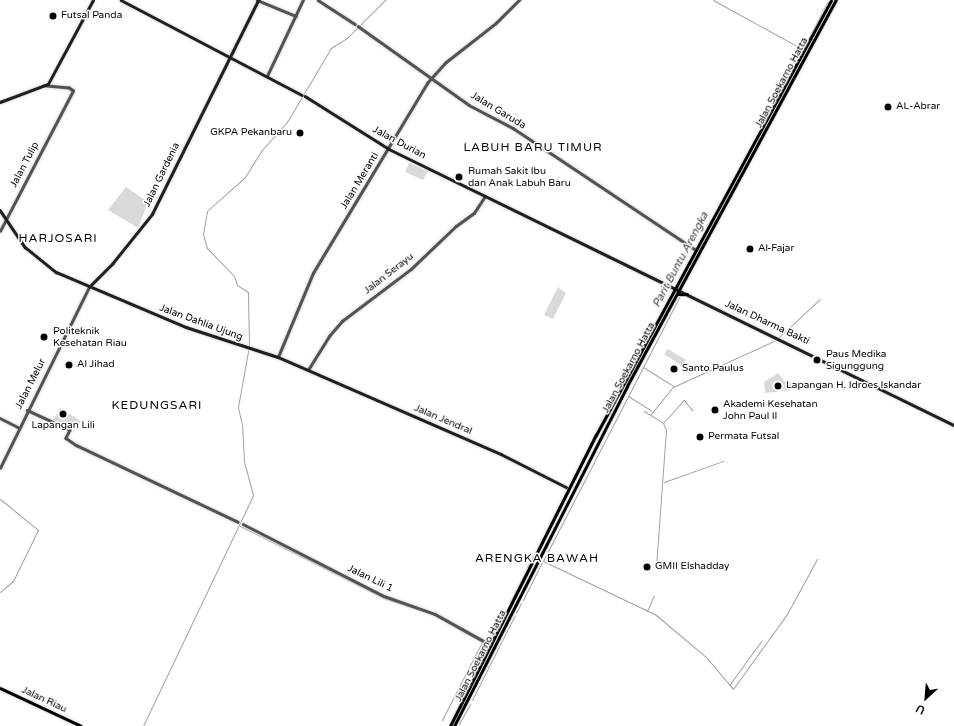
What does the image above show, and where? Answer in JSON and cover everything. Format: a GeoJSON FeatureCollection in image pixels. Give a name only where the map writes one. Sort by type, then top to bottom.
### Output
{"type":"FeatureCollection","features":[{"type":"Feature","properties":{"kind":"main road"},"geometry":{"type":"LineString","coordinates":[[0,102],[44,86],[53,76],[93,0]]}},
{"type":"Feature","properties":{"kind":"main road","name":"Jalan Durian"},"geometry":{"type":"LineString","coordinates":[[122,0],[302,95]]}},
{"type":"Feature","properties":{"kind":"main road","name":"Jalan Gardenia"},"geometry":{"type":"LineString","coordinates":[[89,287],[112,264],[152,214],[257,0]]}},
{"type":"Feature","properties":{"kind":"main road","name":"Jalan Soekarno Hatta"},"geometry":{"type":"LineString","coordinates":[[450,726],[677,294],[677,289],[696,250],[831,0]]}},
{"type":"Feature","properties":{"kind":"main road","name":"Jalan Soekarno Hatta"},"geometry":{"type":"LineString","coordinates":[[454,726],[489,644],[568,488],[836,0]]}},
{"type":"Feature","properties":{"kind":"main road","name":"Jalan Durian"},"geometry":{"type":"LineString","coordinates":[[305,96],[389,149],[677,289]]}},
{"type":"Feature","properties":{"kind":"main road","name":"Jalan Dahlia Ujung"},"geometry":{"type":"LineString","coordinates":[[0,210],[7,218],[16,237],[39,261],[89,287],[186,327],[278,357],[308,370]]}},
{"type":"Feature","properties":{"kind":"main road","name":"Jalan Dharma Bakti"},"geometry":{"type":"LineString","coordinates":[[677,289],[954,425]]}},
{"type":"Feature","properties":{"kind":"main road"},"geometry":{"type":"LineString","coordinates":[[677,294],[687,294]]}},
{"type":"Feature","properties":{"kind":"main road","name":"Jalan Jendral"},"geometry":{"type":"LineString","coordinates":[[308,370],[488,448],[568,488]]}},
{"type":"Feature","properties":{"kind":"main road"},"geometry":{"type":"LineString","coordinates":[[596,435],[601,438]]}},
{"type":"Feature","properties":{"kind":"main road","name":"Jalan Riau"},"geometry":{"type":"LineString","coordinates":[[0,688],[80,726]]}},
{"type":"Feature","properties":{"kind":"street"},"geometry":{"type":"LineString","coordinates":[[257,0],[296,16]]}},
{"type":"Feature","properties":{"kind":"street"},"geometry":{"type":"LineString","coordinates":[[267,76],[303,0]]}},
{"type":"Feature","properties":{"kind":"street"},"geometry":{"type":"LineString","coordinates":[[318,0],[355,24]]}},
{"type":"Feature","properties":{"kind":"street","name":"Jalan Meranti"},"geometry":{"type":"LineString","coordinates":[[278,357],[305,288],[433,76],[454,55],[496,23],[519,0]]}},
{"type":"Feature","properties":{"kind":"street","name":"Jalan Garuda"},"geometry":{"type":"LineString","coordinates":[[358,26],[433,76],[469,105],[513,128],[696,250]]}},
{"type":"Feature","properties":{"kind":"street","name":"Jalan Tulip"},"geometry":{"type":"LineString","coordinates":[[0,231],[73,90],[69,88],[44,86]]}},
{"type":"Feature","properties":{"kind":"street","name":"Jalan Serayu"},"geometry":{"type":"LineString","coordinates":[[308,370],[329,336],[342,321],[409,271],[474,213],[484,196]]}},
{"type":"Feature","properties":{"kind":"street","name":"Jalan Melur"},"geometry":{"type":"LineString","coordinates":[[0,468],[18,427],[89,287]]}},
{"type":"Feature","properties":{"kind":"street"},"geometry":{"type":"LineString","coordinates":[[27,410],[70,430],[66,438],[76,445],[238,522]]}},
{"type":"Feature","properties":{"kind":"street"},"geometry":{"type":"LineString","coordinates":[[0,418],[18,427]]}},
{"type":"Feature","properties":{"kind":"street","name":"Jalan Lili 1"},"geometry":{"type":"LineString","coordinates":[[243,524],[384,596],[435,614],[489,644]]}},
{"type":"Feature","properties":{"kind":"shaded area"},"geometry":{"type":"Polygon","coordinates":[[[409,163],[428,171],[423,180],[405,172],[409,163]]]}},
{"type":"Feature","properties":{"kind":"shaded area"},"geometry":{"type":"Polygon","coordinates":[[[126,187],[148,202],[138,228],[108,210],[126,187]]]}},
{"type":"Feature","properties":{"kind":"shaded area"},"geometry":{"type":"Polygon","coordinates":[[[558,287],[566,293],[553,319],[544,315],[558,287]]]}},
{"type":"Feature","properties":{"kind":"shaded area"},"geometry":{"type":"Polygon","coordinates":[[[668,349],[686,360],[682,366],[664,354],[668,349]]]}},
{"type":"Feature","properties":{"kind":"shaded area","name":"Lapangan H. Idroes Iskandar"},"geometry":{"type":"Polygon","coordinates":[[[778,373],[785,382],[791,382],[792,390],[765,393],[764,382],[778,373]]]}},
{"type":"Feature","properties":{"kind":"shaded area","name":"Lapangan Lili"},"geometry":{"type":"Polygon","coordinates":[[[60,408],[81,421],[76,430],[53,420],[60,408]]]}},
{"type":"Feature","properties":{"kind":"waterway"},"geometry":{"type":"LineString","coordinates":[[143,726],[253,495],[244,461],[242,425],[238,407],[249,346],[248,292],[237,285],[234,276],[207,248],[203,234],[207,211],[245,177],[261,151],[287,122],[331,48],[347,38],[385,0]]}},
{"type":"Feature","properties":{"kind":"waterway"},"geometry":{"type":"LineString","coordinates":[[713,0],[802,49]]}},
{"type":"Feature","properties":{"kind":"waterway","name":"Parit Buntu Arengka"},"geometry":{"type":"LineString","coordinates":[[794,66],[828,1]]}},
{"type":"Feature","properties":{"kind":"waterway","name":"Parit Buntu Arengka"},"geometry":{"type":"LineString","coordinates":[[543,561],[680,296],[685,296]]}},
{"type":"Feature","properties":{"kind":"waterway"},"geometry":{"type":"LineString","coordinates":[[778,338],[820,299]]}},
{"type":"Feature","properties":{"kind":"waterway"},"geometry":{"type":"LineString","coordinates":[[673,387],[776,340]]}},
{"type":"Feature","properties":{"kind":"waterway"},"geometry":{"type":"LineString","coordinates":[[643,367],[674,386]]}},
{"type":"Feature","properties":{"kind":"waterway","name":"Parit Buntu Arengka"},"geometry":{"type":"LineString","coordinates":[[611,404],[621,386]]}},
{"type":"Feature","properties":{"kind":"waterway"},"geometry":{"type":"LineString","coordinates":[[651,414],[673,387]]}},
{"type":"Feature","properties":{"kind":"waterway"},"geometry":{"type":"LineString","coordinates":[[628,396],[652,411]]}},
{"type":"Feature","properties":{"kind":"waterway"},"geometry":{"type":"LineString","coordinates":[[663,423],[684,400],[692,410]]}},
{"type":"Feature","properties":{"kind":"waterway"},"geometry":{"type":"LineString","coordinates":[[644,411],[663,423],[666,430],[656,567]]}},
{"type":"Feature","properties":{"kind":"waterway"},"geometry":{"type":"LineString","coordinates":[[664,482],[723,461]]}},
{"type":"Feature","properties":{"kind":"waterway"},"geometry":{"type":"LineString","coordinates":[[0,499],[38,530],[13,581],[0,592]]}},
{"type":"Feature","properties":{"kind":"waterway"},"geometry":{"type":"LineString","coordinates":[[240,526],[386,599],[424,611]]}},
{"type":"Feature","properties":{"kind":"waterway","name":"Parit Buntu Arengka"},"geometry":{"type":"LineString","coordinates":[[527,567],[533,556]]}},
{"type":"Feature","properties":{"kind":"waterway"},"geometry":{"type":"LineString","coordinates":[[543,561],[656,615],[706,657],[733,689],[787,614],[817,559]]}},
{"type":"Feature","properties":{"kind":"waterway","name":"Parit Buntu Arengka"},"geometry":{"type":"LineString","coordinates":[[523,600],[542,562]]}},
{"type":"Feature","properties":{"kind":"waterway","name":"Parit Buntu Arengka"},"geometry":{"type":"LineString","coordinates":[[510,602],[525,572]]}},
{"type":"Feature","properties":{"kind":"waterway"},"geometry":{"type":"LineString","coordinates":[[647,611],[654,595]]}},
{"type":"Feature","properties":{"kind":"waterway","name":"Parit Buntu Arengka"},"geometry":{"type":"LineString","coordinates":[[516,613],[521,603]]}},
{"type":"Feature","properties":{"kind":"waterway","name":"Parit Buntu Arengka"},"geometry":{"type":"LineString","coordinates":[[472,700],[515,615]]}},
{"type":"Feature","properties":{"kind":"waterway","name":"Parit Buntu Arengka"},"geometry":{"type":"LineString","coordinates":[[499,621],[502,616]]}},
{"type":"Feature","properties":{"kind":"waterway","name":"Parit Buntu Arengka"},"geometry":{"type":"LineString","coordinates":[[442,720],[482,642],[487,645],[497,625]]}},
{"type":"Feature","properties":{"kind":"waterway"},"geometry":{"type":"LineString","coordinates":[[455,627],[482,642]]}},
{"type":"Feature","properties":{"kind":"waterway"},"geometry":{"type":"LineString","coordinates":[[730,684],[762,640]]}},
{"type":"Feature","properties":{"kind":"waterway","name":"Parit Buntu Arengka"},"geometry":{"type":"LineString","coordinates":[[459,724],[470,704]]}},
{"type":"Feature","properties":{"kind":"place","name":"Futsal Panda"},"geometry":{"type":"Point","coordinates":[53,16]}},
{"type":"Feature","properties":{"kind":"place","name":"AL-Abrar"},"geometry":{"type":"Point","coordinates":[888,107]}},
{"type":"Feature","properties":{"kind":"place","name":"GKPA Pekanbaru"},"geometry":{"type":"Point","coordinates":[300,133]}},
{"type":"Feature","properties":{"kind":"place","name":"Rumah Sakit Ibu dan Anak Labuh Baru"},"geometry":{"type":"Point","coordinates":[459,177]}},
{"type":"Feature","properties":{"kind":"place","name":"Al-Fajar"},"geometry":{"type":"Point","coordinates":[750,249]}},
{"type":"Feature","properties":{"kind":"place","name":"Politeknik Kesehatan Riau"},"geometry":{"type":"Point","coordinates":[44,337]}},
{"type":"Feature","properties":{"kind":"place","name":"Paus Medika Sigunggung"},"geometry":{"type":"Point","coordinates":[817,360]}},
{"type":"Feature","properties":{"kind":"place","name":"Al Jihad"},"geometry":{"type":"Point","coordinates":[69,365]}},
{"type":"Feature","properties":{"kind":"place","name":"Santo Paulus"},"geometry":{"type":"Point","coordinates":[674,369]}},
{"type":"Feature","properties":{"kind":"place","name":"Lapangan H. Idroes Iskandar"},"geometry":{"type":"Point","coordinates":[778,386]}},
{"type":"Feature","properties":{"kind":"place","name":"Akademi Kesehatan John Paul II"},"geometry":{"type":"Point","coordinates":[715,410]}},
{"type":"Feature","properties":{"kind":"place","name":"Lapangan Lili"},"geometry":{"type":"Point","coordinates":[63,414]}},
{"type":"Feature","properties":{"kind":"place","name":"Permata Futsal"},"geometry":{"type":"Point","coordinates":[700,437]}},
{"type":"Feature","properties":{"kind":"place","name":"GMII Elshadday"},"geometry":{"type":"Point","coordinates":[647,567]}},
{"type":"Feature","properties":{"kind":"district","name":"LABUH BARU TIMUR"},"geometry":{"type":"Point","coordinates":[533,148]}},
{"type":"Feature","properties":{"kind":"district","name":"HARJOSARI"},"geometry":{"type":"Point","coordinates":[58,239]}},
{"type":"Feature","properties":{"kind":"district","name":"KEDUNGSARI"},"geometry":{"type":"Point","coordinates":[157,406]}},
{"type":"Feature","properties":{"kind":"district","name":"ARENGKA BAWAH"},"geometry":{"type":"Point","coordinates":[537,559]}}]}
